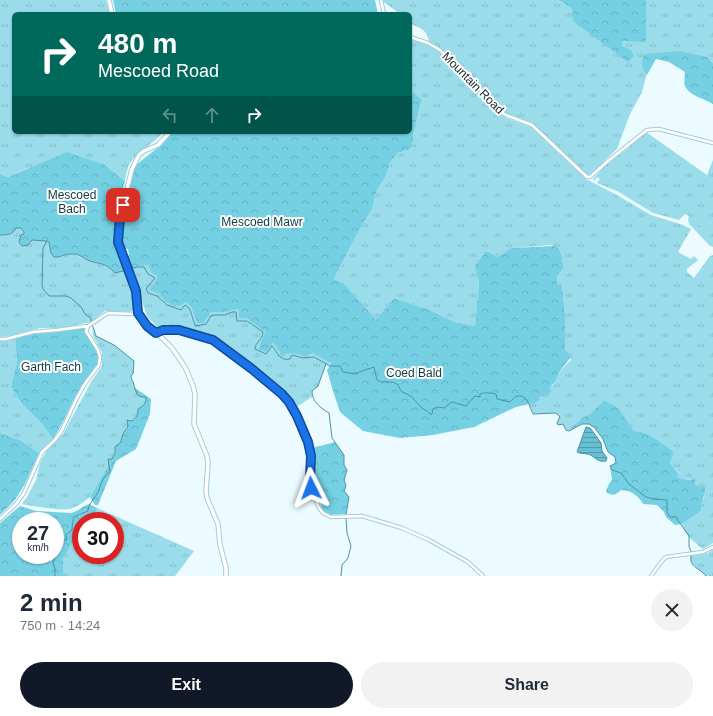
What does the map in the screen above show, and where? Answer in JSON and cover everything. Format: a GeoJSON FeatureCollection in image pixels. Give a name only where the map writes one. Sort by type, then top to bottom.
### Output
{"type":"FeatureCollection","features":[{"type":"Feature","properties":{"kind":"street"},"geometry":{"type":"LineString","coordinates":[[109,0],[112,12]]}},
{"type":"Feature","properties":{"kind":"street"},"geometry":{"type":"LineString","coordinates":[[381,0],[384,12]]}},
{"type":"Feature","properties":{"kind":"street","name":"Mountain Road"},"geometry":{"type":"LineString","coordinates":[[412,38],[428,43],[440,50],[481,90],[497,110],[532,125],[587,177],[594,174],[647,130],[659,129],[713,143]]}},
{"type":"Feature","properties":{"kind":"street"},"geometry":{"type":"LineString","coordinates":[[168,134],[158,145],[144,151],[139,155],[132,169],[120,217],[118,242],[120,251],[136,291],[138,313],[147,326],[161,336],[179,358],[192,383],[195,394],[194,424],[207,456],[206,491],[210,506],[218,524],[220,545],[226,568],[226,576]]}},
{"type":"Feature","properties":{"kind":"street"},"geometry":{"type":"LineString","coordinates":[[0,339],[6,339],[33,332],[88,326],[108,313],[138,313]]}},
{"type":"Feature","properties":{"kind":"street"},"geometry":{"type":"LineString","coordinates":[[0,519],[16,504],[24,492],[42,452],[62,430],[80,392],[99,365],[100,358],[98,350],[86,331],[88,326]]}},
{"type":"Feature","properties":{"kind":"street"},"geometry":{"type":"LineString","coordinates":[[156,333],[163,330],[179,330],[213,340],[282,394],[289,402],[297,416],[308,442],[311,456],[310,484],[319,508],[327,516],[362,516],[402,528],[417,534],[468,562],[483,576]]}},
{"type":"Feature","properties":{"kind":"street"},"geometry":{"type":"LineString","coordinates":[[651,576],[658,568],[662,560],[666,557],[703,552],[713,547]]}},
{"type":"Feature","properties":{"kind":"green space"},"geometry":{"type":"Polygon","coordinates":[[[0,0],[106,0],[109,12],[12,12],[12,134],[161,134],[133,159],[128,167],[125,181],[105,165],[28,168],[8,177],[0,174],[0,0]]]}},
{"type":"Feature","properties":{"kind":"green space"},"geometry":{"type":"Polygon","coordinates":[[[113,0],[375,0],[378,12],[116,12],[113,0]]]}},
{"type":"Feature","properties":{"kind":"green space"},"geometry":{"type":"Polygon","coordinates":[[[381,0],[713,0],[713,63],[707,57],[659,53],[647,73],[642,92],[630,114],[617,149],[594,173],[589,175],[584,173],[535,126],[499,109],[482,88],[459,68],[442,49],[429,42],[425,32],[412,24],[412,12],[397,12],[381,0]]]}},
{"type":"Feature","properties":{"kind":"green space"},"geometry":{"type":"Polygon","coordinates":[[[559,0],[646,0],[646,42],[622,41],[622,46],[631,50],[634,56],[628,62],[573,21],[572,8],[559,0]]]}},
{"type":"Feature","properties":{"kind":"green space"},"geometry":{"type":"Polygon","coordinates":[[[412,40],[426,44],[439,52],[460,75],[480,91],[495,110],[506,118],[531,127],[586,179],[651,215],[691,229],[678,252],[691,259],[694,256],[698,260],[687,269],[687,272],[694,278],[710,256],[713,255],[713,543],[703,549],[687,535],[683,528],[682,524],[701,511],[700,506],[704,497],[699,487],[696,485],[696,479],[683,480],[677,477],[679,473],[670,463],[674,452],[650,435],[634,431],[618,409],[604,400],[590,414],[583,417],[567,431],[563,424],[558,425],[557,423],[560,417],[556,413],[533,414],[529,404],[547,395],[550,386],[555,384],[559,372],[571,360],[565,351],[565,315],[562,285],[557,285],[557,278],[563,265],[559,249],[551,245],[513,248],[497,257],[489,252],[482,256],[476,266],[479,282],[475,326],[455,322],[430,310],[394,298],[376,321],[344,283],[334,279],[372,209],[377,190],[385,178],[391,161],[398,153],[412,147],[414,131],[422,99],[412,92],[412,40]]]}},
{"type":"Feature","properties":{"kind":"green space"},"geometry":{"type":"Polygon","coordinates":[[[680,51],[707,57],[713,63],[713,104],[688,91],[684,80],[685,72],[669,62],[656,59],[647,75],[645,72],[642,62],[645,54],[680,51]]]}},
{"type":"Feature","properties":{"kind":"green space","name":"Mescoed Mawr"},"geometry":{"type":"Polygon","coordinates":[[[412,92],[422,99],[414,131],[412,147],[398,153],[391,161],[385,178],[377,190],[372,209],[334,279],[344,283],[376,320],[394,298],[430,310],[455,322],[475,326],[479,282],[475,266],[485,252],[489,252],[497,257],[512,248],[554,246],[560,250],[563,261],[563,268],[558,276],[557,285],[562,285],[565,315],[565,350],[571,357],[559,372],[555,383],[550,386],[551,392],[547,395],[540,397],[539,400],[534,403],[516,407],[474,427],[433,435],[400,438],[363,431],[340,412],[327,370],[331,363],[313,353],[305,356],[292,353],[282,355],[272,343],[266,352],[258,349],[265,332],[246,318],[239,318],[239,309],[225,312],[211,312],[204,323],[197,323],[191,307],[186,302],[179,306],[165,302],[160,294],[149,290],[156,281],[157,276],[151,272],[149,265],[131,269],[127,257],[129,255],[128,249],[122,248],[120,244],[123,212],[135,166],[160,146],[169,134],[412,134],[412,92]]]}},
{"type":"Feature","properties":{"kind":"green space"},"geometry":{"type":"Polygon","coordinates":[[[646,132],[707,175],[713,160],[713,247],[709,245],[689,224],[689,216],[685,214],[679,220],[653,213],[619,192],[597,183],[600,179],[597,177],[594,181],[593,179],[606,165],[646,132]]]}},
{"type":"Feature","properties":{"kind":"green space","name":"Mescoed Bach"},"geometry":{"type":"Polygon","coordinates":[[[67,152],[105,165],[125,181],[117,209],[115,243],[125,271],[115,273],[106,265],[90,261],[75,254],[54,257],[51,253],[49,242],[47,241],[32,240],[28,245],[22,246],[19,242],[21,235],[24,234],[24,232],[21,228],[16,228],[10,234],[0,235],[0,174],[8,177],[67,152]]]}},
{"type":"Feature","properties":{"kind":"green space"},"geometry":{"type":"Polygon","coordinates":[[[698,212],[713,221],[713,234],[693,221],[698,212]]]}},
{"type":"Feature","properties":{"kind":"green space"},"geometry":{"type":"Polygon","coordinates":[[[16,228],[21,228],[24,232],[28,245],[32,240],[47,241],[49,242],[50,248],[62,257],[73,254],[93,262],[106,265],[115,273],[125,271],[133,292],[134,310],[130,312],[105,311],[91,322],[62,328],[40,328],[0,337],[0,235],[9,235],[16,228]]]}},
{"type":"Feature","properties":{"kind":"green space"},"geometry":{"type":"Polygon","coordinates":[[[149,265],[157,276],[156,281],[150,290],[160,294],[165,302],[186,302],[191,307],[197,323],[204,323],[211,312],[225,312],[239,309],[246,318],[265,332],[258,349],[271,343],[286,351],[297,354],[302,355],[313,353],[331,363],[329,365],[326,364],[318,386],[312,391],[312,397],[295,408],[282,391],[271,381],[246,360],[215,339],[201,333],[187,330],[158,328],[147,316],[131,269],[149,265]]]}},
{"type":"Feature","properties":{"kind":"green space","name":"Garth Fach"},"geometry":{"type":"Polygon","coordinates":[[[85,327],[86,335],[97,354],[98,361],[81,386],[53,439],[42,424],[21,403],[11,387],[17,361],[15,338],[31,333],[58,332],[73,328],[85,327]]]}},
{"type":"Feature","properties":{"kind":"green space"},"geometry":{"type":"Polygon","coordinates":[[[92,328],[96,336],[114,345],[134,361],[133,374],[131,378],[138,395],[146,397],[144,404],[132,421],[129,419],[128,427],[125,429],[121,442],[117,446],[112,459],[108,460],[108,466],[90,497],[70,509],[53,509],[22,504],[36,480],[40,463],[48,448],[63,434],[91,382],[102,366],[102,352],[93,336],[92,328]]]}},
{"type":"Feature","properties":{"kind":"green space"},"geometry":{"type":"Polygon","coordinates":[[[15,338],[17,361],[11,387],[21,403],[42,424],[53,439],[39,453],[20,440],[0,433],[0,341],[7,341],[15,338]]]}},
{"type":"Feature","properties":{"kind":"green space"},"geometry":{"type":"Polygon","coordinates":[[[135,388],[151,399],[150,414],[136,449],[116,461],[98,505],[95,505],[90,497],[108,466],[108,459],[112,459],[115,453],[115,447],[121,442],[123,434],[128,427],[127,420],[132,421],[135,419],[138,409],[145,403],[146,398],[138,395],[135,388]]]}},
{"type":"Feature","properties":{"kind":"green space"},"geometry":{"type":"Polygon","coordinates":[[[604,400],[618,408],[634,431],[650,435],[674,452],[670,463],[679,474],[677,477],[686,480],[696,478],[696,485],[699,487],[705,486],[701,511],[682,524],[675,525],[666,517],[664,512],[657,505],[643,504],[639,498],[631,492],[621,490],[614,494],[607,493],[606,491],[612,480],[610,466],[616,463],[615,457],[608,452],[603,439],[594,427],[588,424],[582,424],[567,431],[583,417],[590,414],[604,400]]]}},
{"type":"Feature","properties":{"kind":"green space"},"geometry":{"type":"Polygon","coordinates":[[[0,433],[20,440],[39,453],[25,484],[15,500],[0,515],[0,433]]]}},
{"type":"Feature","properties":{"kind":"green space"},"geometry":{"type":"Polygon","coordinates":[[[335,442],[344,455],[344,465],[347,470],[344,480],[346,486],[344,491],[349,497],[346,514],[330,515],[324,512],[314,491],[311,478],[312,448],[335,442]]]}},
{"type":"Feature","properties":{"kind":"green space"},"geometry":{"type":"Polygon","coordinates":[[[89,504],[97,508],[96,512],[74,512],[89,504]]]}},
{"type":"Feature","properties":{"kind":"green space"},"geometry":{"type":"Polygon","coordinates":[[[20,506],[36,511],[54,512],[13,512],[20,506]]]}},
{"type":"Feature","properties":{"kind":"green space"},"geometry":{"type":"Polygon","coordinates":[[[97,508],[106,512],[96,512],[97,508]]]}},
{"type":"Feature","properties":{"kind":"green space"},"geometry":{"type":"Polygon","coordinates":[[[12,513],[12,564],[63,564],[64,576],[0,576],[0,523],[12,513]]]}},
{"type":"Feature","properties":{"kind":"green space"},"geometry":{"type":"Polygon","coordinates":[[[64,513],[71,513],[72,542],[64,557],[64,513]]]}},
{"type":"Feature","properties":{"kind":"green space"},"geometry":{"type":"Polygon","coordinates":[[[124,520],[194,551],[175,576],[64,576],[64,556],[72,536],[72,564],[124,564],[124,520]]]}},
{"type":"Feature","properties":{"kind":"green space"},"geometry":{"type":"Polygon","coordinates":[[[713,549],[713,576],[706,576],[692,564],[690,558],[691,556],[708,553],[713,549]]]}},
{"type":"Feature","properties":{"kind":"shaded area"},"geometry":{"type":"Polygon","coordinates":[[[586,427],[590,428],[601,443],[602,451],[607,458],[606,461],[600,461],[590,455],[577,452],[586,427]]]}},
{"type":"Feature","properties":{"kind":"waterway"},"geometry":{"type":"LineString","coordinates":[[0,235],[10,234],[16,228],[21,228],[24,232],[24,234],[21,235],[19,242],[22,246],[28,245],[32,240],[46,241]]}},
{"type":"Feature","properties":{"kind":"waterway"},"geometry":{"type":"LineString","coordinates":[[47,241],[49,242],[51,253],[54,257],[75,254],[90,261],[106,265],[115,273],[127,270]]}},
{"type":"Feature","properties":{"kind":"waterway"},"geometry":{"type":"LineString","coordinates":[[47,241],[43,248],[43,289],[49,296],[66,296],[71,298],[82,308],[84,313],[91,318],[91,322]]}},
{"type":"Feature","properties":{"kind":"waterway"},"geometry":{"type":"LineString","coordinates":[[130,269],[144,267],[148,274],[155,278],[146,289],[148,293],[157,296],[167,305],[181,310],[185,305],[188,307],[196,326],[206,324],[211,316],[225,315],[236,312],[237,321],[247,321],[263,332],[263,335],[255,349],[266,354],[272,346],[284,359],[290,359],[292,355],[303,358],[314,357],[330,366],[340,366],[343,372],[355,374],[374,367],[377,380],[397,384],[402,392],[408,394],[430,414],[432,414],[433,409],[437,407],[444,408],[452,402],[466,406],[475,396],[480,397],[480,394],[488,393],[496,394],[497,399],[510,402],[517,396],[524,397],[533,414],[556,413],[560,417],[557,423],[558,425],[563,424],[566,430],[569,431],[582,424],[589,424],[594,427],[603,439],[608,452],[615,457],[616,463],[610,466],[612,470],[621,473],[629,484],[646,497],[667,500],[667,512],[670,517],[675,517],[689,536],[692,564],[706,576]]}},
{"type":"Feature","properties":{"kind":"waterway"},"geometry":{"type":"LineString","coordinates":[[55,576],[53,563],[58,549],[62,547],[62,540],[67,540],[66,535],[72,530],[75,517],[88,511],[90,504],[97,494],[103,480],[110,472],[108,459],[112,459],[115,453],[115,447],[121,442],[123,434],[128,427],[127,420],[132,421],[135,418],[138,409],[144,404],[146,399],[146,397],[142,397],[136,393],[131,378],[133,374],[134,361],[114,345],[96,336],[92,324]]}},
{"type":"Feature","properties":{"kind":"waterway"},"geometry":{"type":"LineString","coordinates":[[326,364],[318,386],[312,391],[312,395],[318,404],[329,413],[332,438],[344,455],[344,465],[347,470],[344,480],[346,486],[344,491],[349,497],[346,515]]}},
{"type":"Feature","properties":{"kind":"waterway"},"geometry":{"type":"LineString","coordinates":[[341,576],[342,565],[348,558],[351,546],[347,533],[346,518]]}},
{"type":"Feature","properties":{"kind":"route"},"geometry":{"type":"LineString","coordinates":[[123,205],[120,217],[118,242],[120,251],[136,291],[138,313],[142,320],[156,333],[163,330],[179,330],[213,340],[236,356],[282,394],[289,402],[297,416],[308,442],[311,456],[311,488]]}},
{"type":"Feature","properties":{"kind":"park label","name":"Coed Bald"},"geometry":{"type":"Point","coordinates":[414,373]}}]}
